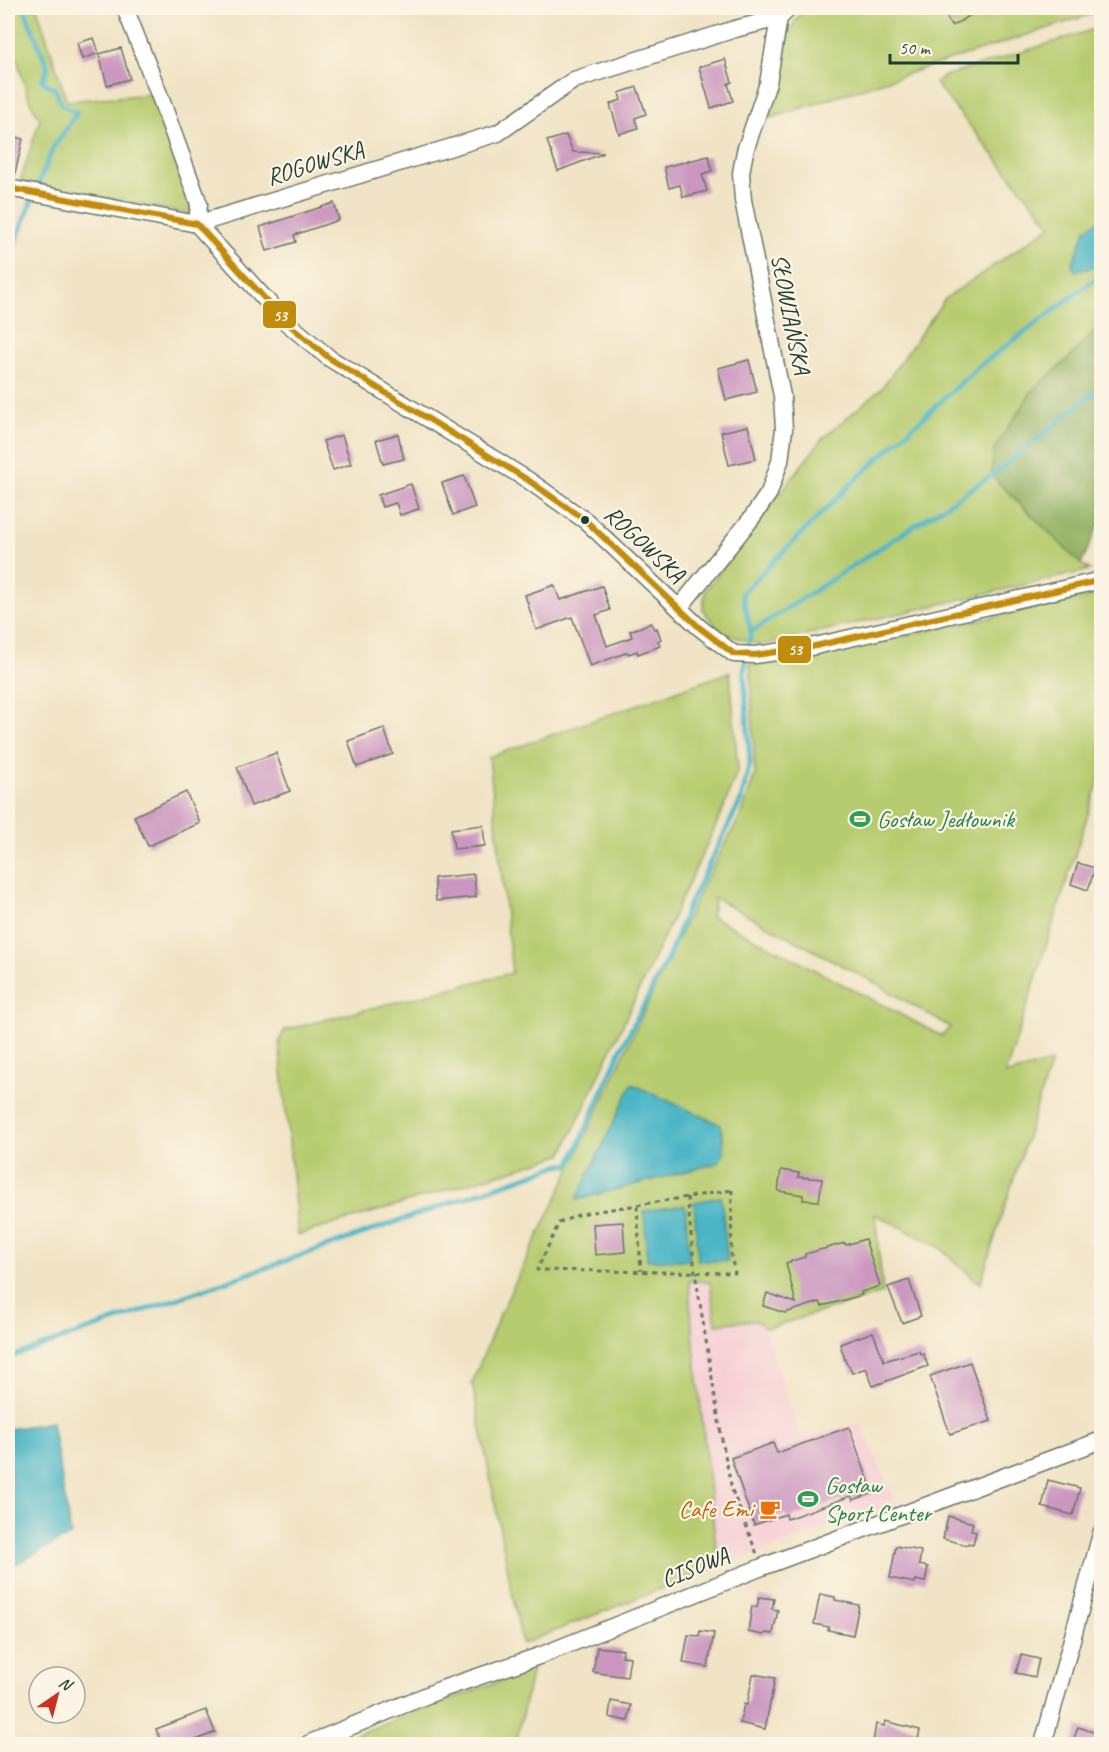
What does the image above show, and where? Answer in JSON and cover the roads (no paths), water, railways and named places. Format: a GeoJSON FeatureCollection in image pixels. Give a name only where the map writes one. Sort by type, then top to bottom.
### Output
{"type":"FeatureCollection","features":[{"type":"Feature","properties":{"kind":"street"},"geometry":{"type":"LineString","coordinates":[[125,8],[199,204],[197,224]]}},
{"type":"Feature","properties":{"kind":"street","name":"ROGOWSKA"},"geometry":{"type":"LineString","coordinates":[[11,188],[197,224],[498,133],[574,80],[784,13]]}},
{"type":"Feature","properties":{"kind":"street","name":"SŁOWIAŃSKA"},"geometry":{"type":"LineString","coordinates":[[679,608],[769,494],[780,461],[784,429],[782,396],[743,200],[741,173],[745,151],[768,83],[784,13]]}},
{"type":"Feature","properties":{"kind":"street","name":"ROGOWSKA"},"geometry":{"type":"LineString","coordinates":[[197,224],[286,322],[329,358],[528,480],[586,521],[700,628],[734,654],[755,655],[811,647],[1101,580]]}},
{"type":"Feature","properties":{"kind":"street","name":"CISOWA"},"geometry":{"type":"LineString","coordinates":[[309,1744],[442,1689],[542,1655],[762,1567],[1101,1440]]}},
{"type":"Feature","properties":{"kind":"street"},"geometry":{"type":"LineString","coordinates":[[1043,1744],[1101,1531]]}},
{"type":"Feature","properties":{"kind":"water"},"geometry":{"type":"Polygon","coordinates":[[[1101,219],[1101,263],[1096,267],[1075,271],[1072,265],[1086,229],[1101,219]]]}},
{"type":"Feature","properties":{"kind":"water"},"geometry":{"type":"Polygon","coordinates":[[[632,1084],[721,1125],[725,1152],[718,1163],[576,1200],[632,1084]]]}},
{"type":"Feature","properties":{"kind":"water"},"geometry":{"type":"Polygon","coordinates":[[[721,1197],[728,1261],[698,1261],[694,1202],[721,1197]]]}},
{"type":"Feature","properties":{"kind":"water"},"geometry":{"type":"Polygon","coordinates":[[[685,1205],[690,1260],[647,1260],[644,1211],[685,1205]]]}},
{"type":"Feature","properties":{"kind":"water"},"geometry":{"type":"Polygon","coordinates":[[[52,1422],[71,1535],[8,1568],[9,1429],[52,1422]]]}},
{"type":"Feature","properties":{"kind":"waterway"},"geometry":{"type":"LineString","coordinates":[[8,260],[53,148],[77,113],[62,105],[55,89],[42,81],[48,68],[24,8]]}},
{"type":"Feature","properties":{"kind":"waterway"},"geometry":{"type":"LineString","coordinates":[[751,632],[742,593],[852,483],[978,367],[1102,274]]}},
{"type":"Feature","properties":{"kind":"waterway"},"geometry":{"type":"LineString","coordinates":[[8,1358],[559,1165],[570,1165],[621,1049],[669,956],[687,909],[741,800],[750,763],[744,671],[751,632],[997,472],[1102,386]]}},
{"type":"Feature","properties":{"kind":"place","name":"Gosław Jedłownik"},"geometry":{"type":"Point","coordinates":[860,819]}},
{"type":"Feature","properties":{"kind":"place","name":"Gosław Sport Center"},"geometry":{"type":"Point","coordinates":[808,1499]}},
{"type":"Feature","properties":{"kind":"place","name":"Cafe Emi"},"geometry":{"type":"Point","coordinates":[770,1509]}}]}
